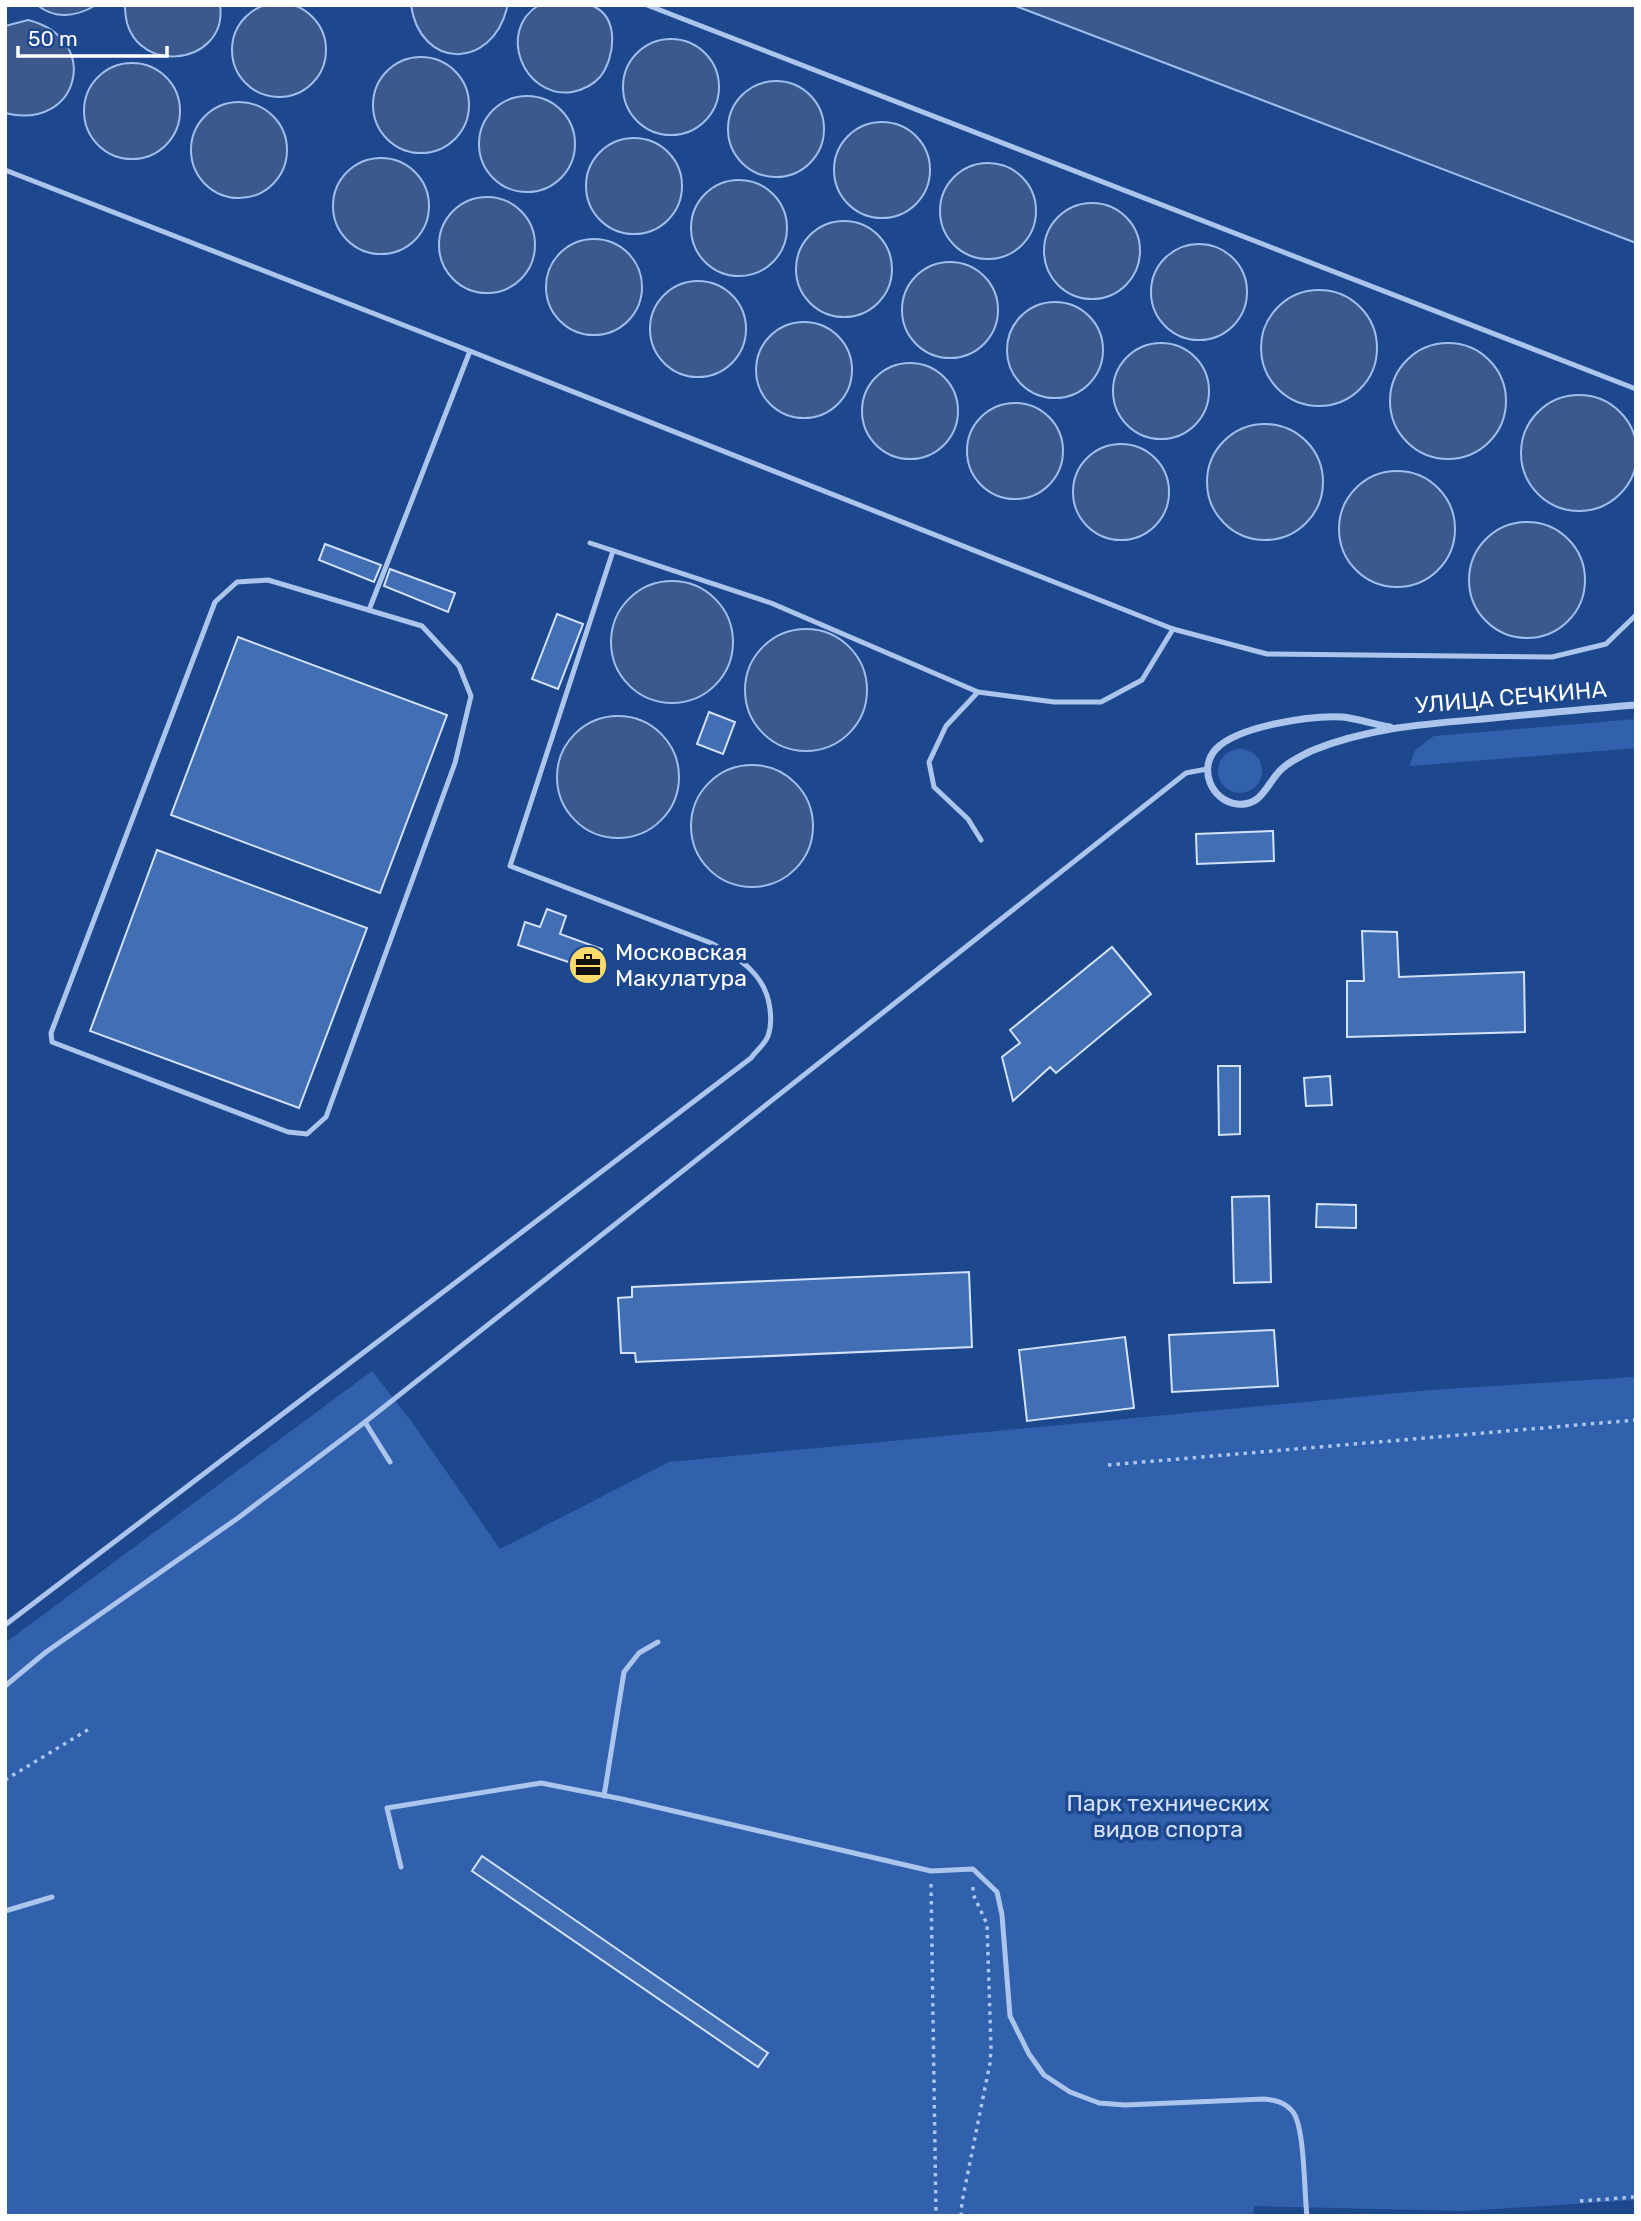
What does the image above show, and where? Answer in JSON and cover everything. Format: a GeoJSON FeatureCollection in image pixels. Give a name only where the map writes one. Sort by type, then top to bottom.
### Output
{"type":"FeatureCollection","features":[{"type":"Feature","properties":{"kind":"street","name":"УЛИЦА СЕЧКИНА"},"geometry":{"type":"LineString","coordinates":[[1390,727],[1342,717],[1295,719],[1232,737],[1215,750],[1207,769],[1212,789],[1219,797],[1240,804],[1251,803],[1268,789],[1272,779],[1284,767],[1311,751],[1390,727],[1636,705]]}},
{"type":"Feature","properties":{"kind":"lane"},"geometry":{"type":"LineString","coordinates":[[647,5],[1636,389]]}},
{"type":"Feature","properties":{"kind":"lane"},"geometry":{"type":"LineString","coordinates":[[5,170],[1173,629],[1266,654],[1552,657],[1606,643],[1636,615]]}},
{"type":"Feature","properties":{"kind":"lane"},"geometry":{"type":"LineString","coordinates":[[369,611],[470,351]]}},
{"type":"Feature","properties":{"kind":"lane"},"geometry":{"type":"LineString","coordinates":[[590,543],[771,603],[978,692],[1054,702],[1101,702],[1142,680],[1173,629]]}},
{"type":"Feature","properties":{"kind":"lane"},"geometry":{"type":"LineString","coordinates":[[5,1625],[751,1058],[768,1037],[771,1018],[768,996],[758,976],[738,957],[711,943],[510,866],[613,551]]}},
{"type":"Feature","properties":{"kind":"lane"},"geometry":{"type":"LineString","coordinates":[[268,580],[369,611],[422,626],[459,666],[471,696],[455,763],[327,1117],[307,1133],[288,1132],[52,1042],[51,1033],[215,602],[237,582],[268,580]]}},
{"type":"Feature","properties":{"kind":"lane"},"geometry":{"type":"LineString","coordinates":[[978,692],[946,726],[929,762],[934,787],[968,819],[981,840]]}},
{"type":"Feature","properties":{"kind":"lane"},"geometry":{"type":"LineString","coordinates":[[5,1686],[46,1652],[238,1518],[365,1422],[1186,773],[1207,769]]}},
{"type":"Feature","properties":{"kind":"lane"},"geometry":{"type":"LineString","coordinates":[[365,1422],[390,1462]]}},
{"type":"Feature","properties":{"kind":"lane"},"geometry":{"type":"LineString","coordinates":[[604,1796],[624,1672],[639,1653],[658,1642]]}},
{"type":"Feature","properties":{"kind":"lane"},"geometry":{"type":"LineString","coordinates":[[401,1867],[387,1808],[541,1783],[931,1871],[973,1869],[997,1892],[1002,1915],[1010,2017],[1029,2054],[1044,2075],[1070,2092],[1099,2104],[1264,2099],[1280,2101],[1293,2113],[1300,2130],[1307,2216]]}},
{"type":"Feature","properties":{"kind":"lane"},"geometry":{"type":"LineString","coordinates":[[5,1911],[52,1897]]}},
{"type":"Feature","properties":{"kind":"path"},"geometry":{"type":"LineString","coordinates":[[1108,1465],[1636,1420]]}},
{"type":"Feature","properties":{"kind":"path"},"geometry":{"type":"LineString","coordinates":[[5,1780],[89,1729]]}},
{"type":"Feature","properties":{"kind":"path"},"geometry":{"type":"LineString","coordinates":[[961,2216],[991,2048],[988,1924],[973,1894],[973,1869]]}},
{"type":"Feature","properties":{"kind":"path"},"geometry":{"type":"LineString","coordinates":[[931,1871],[936,2216]]}},
{"type":"Feature","properties":{"kind":"path"},"geometry":{"type":"LineString","coordinates":[[1580,2201],[1636,2197]]}},
{"type":"Feature","properties":{"kind":"green space"},"geometry":{"type":"Polygon","coordinates":[[[1636,719],[1636,748],[1409,766],[1415,750],[1434,736],[1636,719]]]}},
{"type":"Feature","properties":{"kind":"green space"},"geometry":{"type":"Polygon","coordinates":[[[1240,749],[1256,755],[1262,771],[1256,787],[1240,793],[1224,787],[1218,771],[1224,755],[1240,749]]]}},
{"type":"Feature","properties":{"kind":"green space","name":"Парк технических видов спорта"},"geometry":{"type":"Polygon","coordinates":[[[372,1371],[412,1422],[500,1549],[669,1462],[1431,1390],[1636,1377],[1636,2200],[1464,2211],[1254,2206],[1253,2216],[5,2216],[5,1643],[372,1371]]]}},
{"type":"Feature","properties":{"kind":"shaded area"},"geometry":{"type":"Polygon","coordinates":[[[279,3],[297,6],[313,16],[323,32],[326,50],[323,68],[313,84],[297,94],[279,97],[261,94],[245,84],[235,68],[232,50],[235,32],[245,16],[261,6],[279,3]]]}},
{"type":"Feature","properties":{"kind":"shaded area"},"geometry":{"type":"Polygon","coordinates":[[[37,5],[96,5],[74,14],[59,15],[37,5]]]}},
{"type":"Feature","properties":{"kind":"shaded area"},"geometry":{"type":"Polygon","coordinates":[[[125,5],[220,5],[218,26],[209,42],[194,52],[176,56],[157,54],[141,45],[129,29],[125,5]]]}},
{"type":"Feature","properties":{"kind":"shaded area"},"geometry":{"type":"Polygon","coordinates":[[[411,5],[507,5],[507,8],[499,29],[487,43],[472,52],[456,54],[441,51],[428,41],[417,26],[411,5]]]}},
{"type":"Feature","properties":{"kind":"shaded area"},"geometry":{"type":"Polygon","coordinates":[[[539,5],[593,6],[608,19],[612,39],[609,60],[600,77],[591,85],[572,92],[555,91],[541,85],[529,74],[521,61],[519,31],[526,16],[539,5]]]}},
{"type":"Feature","properties":{"kind":"shaded area"},"geometry":{"type":"Polygon","coordinates":[[[1013,5],[1636,5],[1636,243],[1013,5]]]}},
{"type":"Feature","properties":{"kind":"shaded area"},"geometry":{"type":"Polygon","coordinates":[[[28,20],[52,30],[66,45],[73,63],[72,81],[65,97],[50,109],[30,115],[5,113],[5,26],[28,20]]]}},
{"type":"Feature","properties":{"kind":"shaded area"},"geometry":{"type":"Polygon","coordinates":[[[671,39],[689,43],[705,53],[715,69],[719,87],[715,105],[705,121],[689,131],[671,135],[653,131],[637,121],[627,105],[623,87],[627,69],[637,53],[653,43],[671,39]]]}},
{"type":"Feature","properties":{"kind":"shaded area"},"geometry":{"type":"Polygon","coordinates":[[[421,57],[439,61],[455,71],[465,87],[469,105],[465,123],[455,139],[439,149],[421,153],[403,149],[387,139],[377,123],[373,105],[377,87],[387,71],[403,61],[421,57]]]}},
{"type":"Feature","properties":{"kind":"shaded area"},"geometry":{"type":"Polygon","coordinates":[[[132,63],[150,67],[166,77],[176,93],[180,111],[176,129],[166,145],[150,155],[132,159],[114,155],[98,145],[88,129],[84,111],[88,93],[98,77],[114,67],[132,63]]]}},
{"type":"Feature","properties":{"kind":"shaded area"},"geometry":{"type":"Polygon","coordinates":[[[776,81],[794,85],[810,95],[820,111],[824,129],[820,147],[810,163],[794,173],[776,177],[758,173],[742,163],[732,147],[728,129],[732,111],[742,95],[758,85],[776,81]]]}},
{"type":"Feature","properties":{"kind":"shaded area"},"geometry":{"type":"Polygon","coordinates":[[[527,96],[545,100],[561,110],[571,126],[575,144],[571,162],[561,178],[545,188],[527,192],[509,188],[493,178],[483,162],[479,144],[483,126],[493,110],[509,100],[527,96]]]}},
{"type":"Feature","properties":{"kind":"shaded area"},"geometry":{"type":"Polygon","coordinates":[[[239,102],[257,106],[273,116],[283,132],[287,150],[283,168],[273,184],[257,194],[239,198],[221,194],[205,184],[195,168],[191,150],[195,132],[205,116],[221,106],[239,102]]]}},
{"type":"Feature","properties":{"kind":"shaded area"},"geometry":{"type":"Polygon","coordinates":[[[882,122],[900,126],[916,136],[926,152],[930,170],[926,188],[916,204],[900,214],[882,218],[864,214],[848,204],[838,188],[834,170],[838,152],[848,136],[864,126],[882,122]]]}},
{"type":"Feature","properties":{"kind":"shaded area"},"geometry":{"type":"Polygon","coordinates":[[[634,138],[652,142],[668,152],[678,168],[682,186],[678,204],[668,220],[652,230],[634,234],[616,230],[600,220],[590,204],[586,186],[590,168],[600,152],[616,142],[634,138]]]}},
{"type":"Feature","properties":{"kind":"shaded area"},"geometry":{"type":"Polygon","coordinates":[[[381,158],[399,162],[415,172],[425,188],[429,206],[425,224],[415,240],[399,250],[381,254],[363,250],[347,240],[337,224],[333,206],[337,188],[347,172],[363,162],[381,158]]]}},
{"type":"Feature","properties":{"kind":"shaded area"},"geometry":{"type":"Polygon","coordinates":[[[988,163],[1006,167],[1022,177],[1032,193],[1036,211],[1032,229],[1022,245],[1006,255],[988,259],[970,255],[954,245],[944,229],[940,211],[944,193],[954,177],[970,167],[988,163]]]}},
{"type":"Feature","properties":{"kind":"shaded area"},"geometry":{"type":"Polygon","coordinates":[[[739,180],[757,184],[773,194],[783,210],[787,228],[783,246],[773,262],[757,272],[739,276],[721,272],[705,262],[695,246],[691,228],[695,210],[705,194],[721,184],[739,180]]]}},
{"type":"Feature","properties":{"kind":"shaded area"},"geometry":{"type":"Polygon","coordinates":[[[487,197],[505,201],[521,211],[531,227],[535,245],[531,263],[521,279],[505,289],[487,293],[469,289],[453,279],[443,263],[439,245],[443,227],[453,211],[469,201],[487,197]]]}},
{"type":"Feature","properties":{"kind":"shaded area"},"geometry":{"type":"Polygon","coordinates":[[[1092,203],[1110,207],[1126,217],[1136,233],[1140,251],[1136,269],[1126,285],[1110,295],[1092,299],[1074,295],[1058,285],[1048,269],[1044,251],[1048,233],[1058,217],[1074,207],[1092,203]]]}},
{"type":"Feature","properties":{"kind":"shaded area"},"geometry":{"type":"Polygon","coordinates":[[[844,221],[862,225],[878,235],[888,251],[892,269],[888,287],[878,303],[862,313],[844,317],[826,313],[810,303],[800,287],[796,269],[800,251],[810,235],[826,225],[844,221]]]}},
{"type":"Feature","properties":{"kind":"shaded area"},"geometry":{"type":"Polygon","coordinates":[[[594,239],[612,243],[628,253],[638,269],[642,287],[638,305],[628,321],[612,331],[594,335],[576,331],[560,321],[550,305],[546,287],[550,269],[560,253],[576,243],[594,239]]]}},
{"type":"Feature","properties":{"kind":"shaded area"},"geometry":{"type":"Polygon","coordinates":[[[1199,244],[1217,248],[1233,258],[1243,274],[1247,292],[1243,310],[1233,326],[1217,336],[1199,340],[1181,336],[1165,326],[1155,310],[1151,292],[1155,274],[1165,258],[1181,248],[1199,244]]]}},
{"type":"Feature","properties":{"kind":"shaded area"},"geometry":{"type":"Polygon","coordinates":[[[950,262],[968,266],[984,276],[994,292],[998,310],[994,328],[984,344],[968,354],[950,358],[932,354],[916,344],[906,328],[902,310],[906,292],[916,276],[932,266],[950,262]]]}},
{"type":"Feature","properties":{"kind":"shaded area"},"geometry":{"type":"Polygon","coordinates":[[[698,281],[716,285],[732,295],[742,311],[746,329],[742,347],[732,363],[716,373],[698,377],[680,373],[664,363],[654,347],[650,329],[654,311],[664,295],[680,285],[698,281]]]}},
{"type":"Feature","properties":{"kind":"shaded area"},"geometry":{"type":"Polygon","coordinates":[[[1319,290],[1341,294],[1360,307],[1373,326],[1377,348],[1373,370],[1360,389],[1341,402],[1319,406],[1297,402],[1278,389],[1265,370],[1261,348],[1265,326],[1278,307],[1297,294],[1319,290]]]}},
{"type":"Feature","properties":{"kind":"shaded area"},"geometry":{"type":"Polygon","coordinates":[[[1055,302],[1073,306],[1089,316],[1099,332],[1103,350],[1099,368],[1089,384],[1073,394],[1055,398],[1037,394],[1021,384],[1011,368],[1007,350],[1011,332],[1021,316],[1037,306],[1055,302]]]}},
{"type":"Feature","properties":{"kind":"shaded area"},"geometry":{"type":"Polygon","coordinates":[[[804,322],[822,326],[838,336],[848,352],[852,370],[848,388],[838,404],[822,414],[804,418],[786,414],[770,404],[760,388],[756,370],[760,352],[770,336],[786,326],[804,322]]]}},
{"type":"Feature","properties":{"kind":"shaded area"},"geometry":{"type":"Polygon","coordinates":[[[1161,343],[1179,347],[1195,357],[1205,373],[1209,391],[1205,409],[1195,425],[1179,435],[1161,439],[1143,435],[1127,425],[1117,409],[1113,391],[1117,373],[1127,357],[1143,347],[1161,343]]]}},
{"type":"Feature","properties":{"kind":"shaded area"},"geometry":{"type":"Polygon","coordinates":[[[1448,343],[1470,347],[1489,360],[1502,379],[1506,401],[1502,423],[1489,442],[1470,455],[1448,459],[1426,455],[1407,442],[1394,423],[1390,401],[1394,379],[1407,360],[1426,347],[1448,343]]]}},
{"type":"Feature","properties":{"kind":"shaded area"},"geometry":{"type":"Polygon","coordinates":[[[910,363],[928,367],[944,377],[954,393],[958,411],[954,429],[944,445],[928,455],[910,459],[892,455],[876,445],[866,429],[862,411],[866,393],[876,377],[892,367],[910,363]]]}},
{"type":"Feature","properties":{"kind":"shaded area"},"geometry":{"type":"Polygon","coordinates":[[[1579,395],[1601,399],[1620,412],[1633,431],[1637,453],[1633,475],[1620,494],[1601,507],[1579,511],[1557,507],[1538,494],[1525,475],[1521,453],[1525,431],[1538,412],[1557,399],[1579,395]]]}},
{"type":"Feature","properties":{"kind":"shaded area"},"geometry":{"type":"Polygon","coordinates":[[[1015,403],[1033,407],[1049,417],[1059,433],[1063,451],[1059,469],[1049,485],[1033,495],[1015,499],[997,495],[981,485],[971,469],[967,451],[971,433],[981,417],[997,407],[1015,403]]]}},
{"type":"Feature","properties":{"kind":"shaded area"},"geometry":{"type":"Polygon","coordinates":[[[1265,424],[1287,428],[1306,441],[1319,460],[1323,482],[1319,504],[1306,523],[1287,536],[1265,540],[1243,536],[1224,523],[1211,504],[1207,482],[1211,460],[1224,441],[1243,428],[1265,424]]]}},
{"type":"Feature","properties":{"kind":"shaded area"},"geometry":{"type":"Polygon","coordinates":[[[1121,444],[1139,448],[1155,458],[1165,474],[1169,492],[1165,510],[1155,526],[1139,536],[1121,540],[1103,536],[1087,526],[1077,510],[1073,492],[1077,474],[1087,458],[1103,448],[1121,444]]]}},
{"type":"Feature","properties":{"kind":"shaded area"},"geometry":{"type":"Polygon","coordinates":[[[1397,471],[1419,475],[1438,488],[1451,507],[1455,529],[1451,551],[1438,570],[1419,583],[1397,587],[1375,583],[1356,570],[1343,551],[1339,529],[1343,507],[1356,488],[1375,475],[1397,471]]]}},
{"type":"Feature","properties":{"kind":"shaded area"},"geometry":{"type":"Polygon","coordinates":[[[1527,522],[1549,526],[1568,539],[1581,558],[1585,580],[1581,602],[1568,621],[1549,634],[1527,638],[1505,634],[1486,621],[1473,602],[1469,580],[1473,558],[1486,539],[1505,526],[1527,522]]]}},
{"type":"Feature","properties":{"kind":"shaded area"},"geometry":{"type":"Polygon","coordinates":[[[672,581],[695,586],[715,599],[728,619],[733,642],[728,665],[715,685],[695,698],[672,703],[649,698],[629,685],[616,665],[611,642],[616,619],[629,599],[649,586],[672,581]]]}},
{"type":"Feature","properties":{"kind":"shaded area"},"geometry":{"type":"Polygon","coordinates":[[[806,629],[829,634],[849,647],[862,667],[867,690],[862,713],[849,733],[829,746],[806,751],[783,746],[763,733],[750,713],[745,690],[750,667],[763,647],[783,634],[806,629]]]}},
{"type":"Feature","properties":{"kind":"shaded area"},"geometry":{"type":"Polygon","coordinates":[[[618,716],[641,721],[661,734],[674,754],[679,777],[674,800],[661,820],[641,833],[618,838],[595,833],[575,820],[562,800],[557,777],[562,754],[575,734],[595,721],[618,716]]]}},
{"type":"Feature","properties":{"kind":"shaded area"},"geometry":{"type":"Polygon","coordinates":[[[752,765],[775,770],[795,783],[808,803],[813,826],[808,849],[795,869],[775,882],[752,887],[729,882],[709,869],[696,849],[691,826],[696,803],[709,783],[729,770],[752,765]]]}},
{"type":"Feature","properties":{"kind":"building"},"geometry":{"type":"Polygon","coordinates":[[[325,544],[381,565],[374,582],[319,560],[325,544]]]}},
{"type":"Feature","properties":{"kind":"building"},"geometry":{"type":"Polygon","coordinates":[[[390,569],[455,593],[448,612],[384,586],[390,569]]]}},
{"type":"Feature","properties":{"kind":"building"},"geometry":{"type":"Polygon","coordinates":[[[557,614],[583,624],[558,689],[532,679],[557,614]]]}},
{"type":"Feature","properties":{"kind":"building"},"geometry":{"type":"Polygon","coordinates":[[[238,637],[447,715],[380,893],[171,815],[238,637]]]}},
{"type":"Feature","properties":{"kind":"building"},"geometry":{"type":"Polygon","coordinates":[[[709,712],[735,722],[723,754],[697,744],[709,712]]]}},
{"type":"Feature","properties":{"kind":"building"},"geometry":{"type":"Polygon","coordinates":[[[1273,831],[1274,861],[1197,864],[1196,834],[1273,831]]]}},
{"type":"Feature","properties":{"kind":"building"},"geometry":{"type":"Polygon","coordinates":[[[157,850],[367,928],[299,1108],[90,1031],[157,850]]]}},
{"type":"Feature","properties":{"kind":"building"},"geometry":{"type":"Polygon","coordinates":[[[547,909],[566,916],[560,934],[602,949],[595,971],[518,945],[525,922],[540,927],[547,909]]]}},
{"type":"Feature","properties":{"kind":"building"},"geometry":{"type":"Polygon","coordinates":[[[1362,931],[1397,932],[1399,977],[1524,972],[1525,1032],[1347,1037],[1347,981],[1364,981],[1362,931]]]}},
{"type":"Feature","properties":{"kind":"building"},"geometry":{"type":"Polygon","coordinates":[[[1112,947],[1151,994],[1056,1073],[1050,1067],[1013,1101],[1002,1057],[1020,1043],[1010,1030],[1112,947]]]}},
{"type":"Feature","properties":{"kind":"building"},"geometry":{"type":"Polygon","coordinates":[[[1218,1066],[1240,1066],[1240,1134],[1219,1135],[1218,1066]]]}},
{"type":"Feature","properties":{"kind":"building"},"geometry":{"type":"Polygon","coordinates":[[[1330,1076],[1332,1105],[1306,1106],[1304,1078],[1330,1076]]]}},
{"type":"Feature","properties":{"kind":"building"},"geometry":{"type":"Polygon","coordinates":[[[1269,1196],[1271,1282],[1234,1283],[1232,1197],[1269,1196]]]}},
{"type":"Feature","properties":{"kind":"building"},"geometry":{"type":"Polygon","coordinates":[[[1317,1204],[1356,1205],[1356,1228],[1316,1227],[1317,1204]]]}},
{"type":"Feature","properties":{"kind":"building"},"geometry":{"type":"Polygon","coordinates":[[[969,1272],[972,1347],[636,1362],[635,1353],[621,1353],[618,1298],[632,1297],[632,1287],[969,1272]]]}},
{"type":"Feature","properties":{"kind":"building"},"geometry":{"type":"Polygon","coordinates":[[[1274,1330],[1278,1386],[1172,1392],[1169,1335],[1274,1330]]]}},
{"type":"Feature","properties":{"kind":"building"},"geometry":{"type":"Polygon","coordinates":[[[1125,1337],[1134,1408],[1027,1421],[1019,1350],[1125,1337]]]}},
{"type":"Feature","properties":{"kind":"building"},"geometry":{"type":"Polygon","coordinates":[[[482,1856],[768,2053],[758,2067],[472,1871],[482,1856]]]}},
{"type":"Feature","properties":{"kind":"place","name":"Московская Макулатура"},"geometry":{"type":"Point","coordinates":[588,965]}}]}
